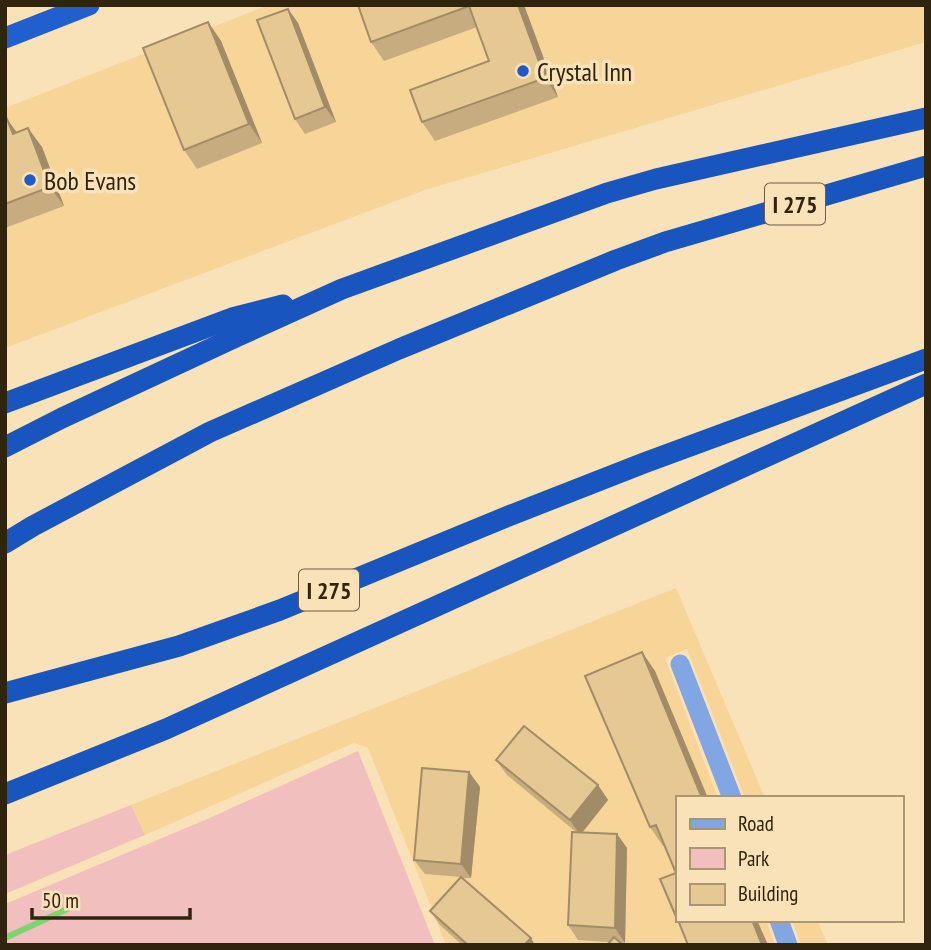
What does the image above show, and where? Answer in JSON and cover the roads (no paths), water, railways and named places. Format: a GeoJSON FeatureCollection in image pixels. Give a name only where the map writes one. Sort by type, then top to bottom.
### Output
{"type":"FeatureCollection","features":[{"type":"Feature","properties":{"kind":"highway"},"geometry":{"type":"LineString","coordinates":[[5,38],[89,5]]}},
{"type":"Feature","properties":{"kind":"highway"},"geometry":{"type":"LineString","coordinates":[[5,447],[342,289],[607,193],[656,179],[926,118]]}},
{"type":"Feature","properties":{"kind":"highway","name":"I 275"},"geometry":{"type":"LineString","coordinates":[[5,543],[210,432],[399,349],[665,242],[926,166]]}},
{"type":"Feature","properties":{"kind":"highway"},"geometry":{"type":"LineString","coordinates":[[5,403],[232,318],[342,289]]}},
{"type":"Feature","properties":{"kind":"highway","name":"I 275"},"geometry":{"type":"LineString","coordinates":[[5,693],[179,646],[280,610],[644,463],[926,359]]}},
{"type":"Feature","properties":{"kind":"highway"},"geometry":{"type":"LineString","coordinates":[[5,794],[166,729],[926,384]]}},
{"type":"Feature","properties":{"kind":"street"},"geometry":{"type":"LineString","coordinates":[[680,664],[731,796]]}},
{"type":"Feature","properties":{"kind":"street"},"geometry":{"type":"LineString","coordinates":[[780,922],[788,945]]}},
{"type":"Feature","properties":{"kind":"waterway"},"geometry":{"type":"LineString","coordinates":[[5,938],[76,905]]}},
{"type":"Feature","properties":{"kind":"place","name":"Crystal Inn"},"geometry":{"type":"Point","coordinates":[523,71]}},
{"type":"Feature","properties":{"kind":"place","name":"Bob Evans"},"geometry":{"type":"Point","coordinates":[30,180]}}]}
